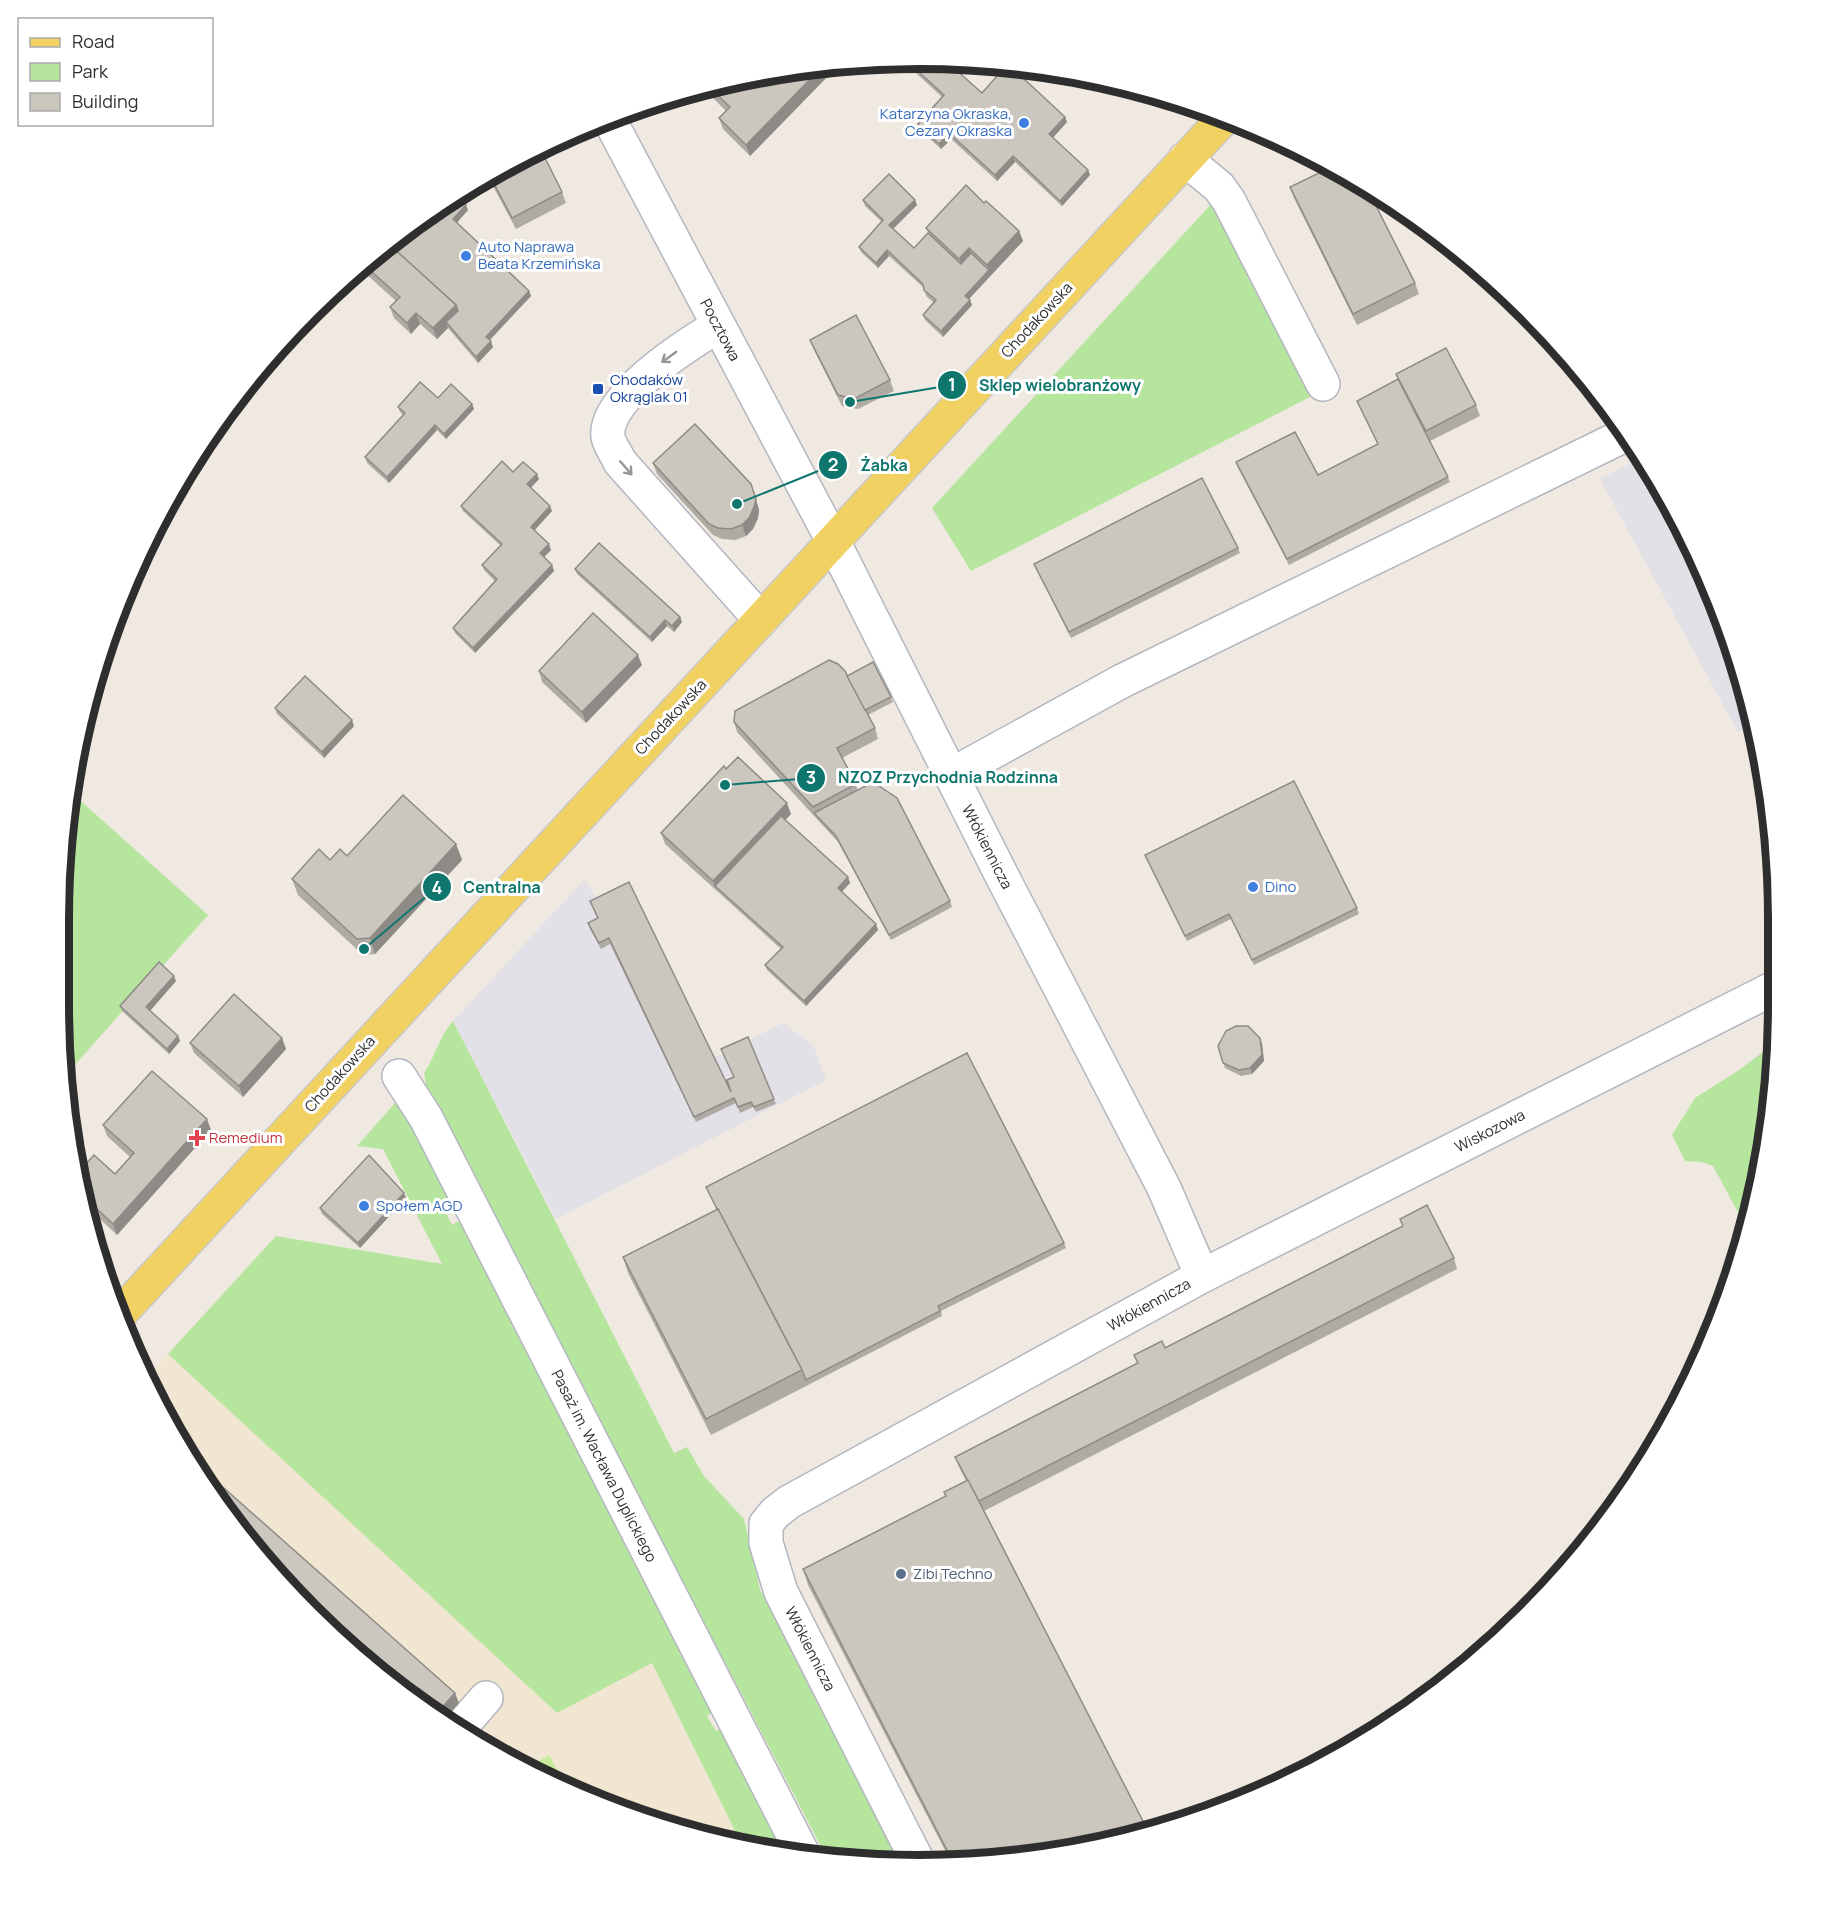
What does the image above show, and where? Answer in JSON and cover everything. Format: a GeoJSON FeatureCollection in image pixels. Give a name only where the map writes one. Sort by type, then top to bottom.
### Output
{"type":"FeatureCollection","features":[{"type":"Feature","properties":{"kind":"main road","name":"Chodakowska"},"geometry":{"type":"LineString","coordinates":[[125,1308],[1218,124]]}},
{"type":"Feature","properties":{"kind":"street","name":"Pocztowa"},"geometry":{"type":"LineString","coordinates":[[613,126],[833,541]]}},
{"type":"Feature","properties":{"kind":"street"},"geometry":{"type":"LineString","coordinates":[[1185,159],[1219,187],[1229,201],[1323,384]]}},
{"type":"Feature","properties":{"kind":"street"},"geometry":{"type":"LineString","coordinates":[[718,326],[665,359],[631,393],[612,416],[608,437],[620,462],[761,620]]}},
{"type":"Feature","properties":{"kind":"street"},"geometry":{"type":"LineString","coordinates":[[951,775],[1122,681],[1619,438]]}},
{"type":"Feature","properties":{"kind":"street","name":"Włókiennicza"},"geometry":{"type":"LineString","coordinates":[[833,541],[1164,1188],[1202,1276],[789,1502],[766,1524],[766,1543],[781,1592],[914,1855]]}},
{"type":"Feature","properties":{"kind":"street","name":"Wiskozowa"},"geometry":{"type":"LineString","coordinates":[[1202,1276],[1768,991]]}},
{"type":"Feature","properties":{"kind":"street","name":"Pasaż im. Wacława Duplickiego"},"geometry":{"type":"LineString","coordinates":[[399,1076],[426,1118],[799,1847]]}},
{"type":"Feature","properties":{"kind":"street"},"geometry":{"type":"LineString","coordinates":[[464,1723],[486,1698]]}},
{"type":"Feature","properties":{"kind":"shaded area"},"geometry":{"type":"Polygon","coordinates":[[[1634,462],[1654,494],[1703,593],[1723,645],[1746,728],[1738,732],[1600,479],[1634,462]]]}},
{"type":"Feature","properties":{"kind":"shaded area"},"geometry":{"type":"Polygon","coordinates":[[[584,880],[713,1058],[783,1023],[813,1045],[826,1080],[556,1219],[453,1021],[584,880]]]}},
{"type":"Feature","properties":{"kind":"shaded area"},"geometry":{"type":"Polygon","coordinates":[[[276,1236],[651,1662],[737,1835],[645,1810],[543,1767],[447,1712],[401,1679],[358,1644],[318,1606],[280,1566],[245,1523],[212,1477],[183,1430],[152,1371],[276,1236]]]}},
{"type":"Feature","properties":{"kind":"green space"},"geometry":{"type":"Polygon","coordinates":[[[1213,202],[1312,396],[971,571],[932,508],[1213,202]]]}},
{"type":"Feature","properties":{"kind":"green space"},"geometry":{"type":"Polygon","coordinates":[[[78,798],[208,915],[72,1068],[69,918],[71,863],[78,798]]]}},
{"type":"Feature","properties":{"kind":"green space"},"geometry":{"type":"Polygon","coordinates":[[[453,1021],[674,1453],[687,1447],[704,1476],[744,1519],[760,1590],[897,1854],[822,1849],[427,1090],[424,1073],[444,1033],[453,1021]]]}},
{"type":"Feature","properties":{"kind":"green space"},"geometry":{"type":"Polygon","coordinates":[[[1766,1049],[1761,1116],[1752,1171],[1741,1217],[1713,1166],[1701,1162],[1685,1161],[1672,1135],[1695,1098],[1766,1049]]]}},
{"type":"Feature","properties":{"kind":"green space"},"geometry":{"type":"Polygon","coordinates":[[[401,1102],[453,1203],[444,1209],[452,1225],[462,1219],[718,1709],[707,1716],[716,1731],[726,1726],[788,1845],[737,1835],[652,1663],[557,1713],[168,1354],[276,1236],[442,1264],[383,1149],[357,1146],[395,1103],[401,1102]]]}},
{"type":"Feature","properties":{"kind":"green space"},"geometry":{"type":"Polygon","coordinates":[[[549,1755],[560,1775],[543,1767],[535,1763],[549,1755]]]}},
{"type":"Feature","properties":{"kind":"building"},"geometry":{"type":"Polygon","coordinates":[[[916,69],[957,70],[982,93],[999,73],[1020,75],[1065,117],[1049,134],[1088,170],[1060,201],[1013,156],[995,175],[949,133],[939,144],[918,124],[944,95],[916,69]]]}},
{"type":"Feature","properties":{"kind":"building"},"geometry":{"type":"Polygon","coordinates":[[[814,75],[746,145],[719,118],[730,107],[716,94],[753,85],[814,75]]]}},
{"type":"Feature","properties":{"kind":"building"},"geometry":{"type":"Polygon","coordinates":[[[544,156],[562,192],[512,218],[494,183],[544,156]]]}},
{"type":"Feature","properties":{"kind":"building"},"geometry":{"type":"Polygon","coordinates":[[[1322,172],[1374,202],[1415,283],[1353,314],[1290,187],[1322,172]]]}},
{"type":"Feature","properties":{"kind":"building"},"geometry":{"type":"Polygon","coordinates":[[[889,174],[915,200],[889,225],[914,248],[928,233],[961,264],[971,253],[989,270],[965,296],[970,300],[941,331],[923,315],[936,300],[924,290],[923,284],[887,250],[876,263],[859,247],[883,220],[863,200],[889,174]]]}},
{"type":"Feature","properties":{"kind":"building"},"geometry":{"type":"Polygon","coordinates":[[[966,185],[1019,231],[987,265],[969,248],[959,259],[926,228],[966,185]]]}},
{"type":"Feature","properties":{"kind":"building"},"geometry":{"type":"Polygon","coordinates":[[[463,202],[466,205],[453,219],[529,291],[486,337],[491,341],[476,357],[446,322],[458,311],[456,305],[395,250],[463,202]]]}},
{"type":"Feature","properties":{"kind":"building"},"geometry":{"type":"Polygon","coordinates":[[[395,250],[456,305],[433,328],[416,313],[407,323],[390,307],[400,297],[370,270],[395,250]]]}},
{"type":"Feature","properties":{"kind":"building"},"geometry":{"type":"Polygon","coordinates":[[[856,315],[890,380],[854,399],[838,395],[810,340],[856,315]]]}},
{"type":"Feature","properties":{"kind":"building"},"geometry":{"type":"Polygon","coordinates":[[[1446,348],[1476,405],[1426,431],[1396,374],[1446,348]]]}},
{"type":"Feature","properties":{"kind":"building"},"geometry":{"type":"Polygon","coordinates":[[[1398,379],[1448,477],[1287,559],[1236,462],[1295,432],[1318,475],[1378,444],[1357,401],[1398,379]]]}},
{"type":"Feature","properties":{"kind":"building"},"geometry":{"type":"Polygon","coordinates":[[[420,382],[438,398],[451,384],[472,404],[444,434],[435,425],[387,477],[365,457],[405,413],[398,407],[420,382]]]}},
{"type":"Feature","properties":{"kind":"building"},"geometry":{"type":"Polygon","coordinates":[[[695,424],[751,484],[756,499],[749,518],[742,525],[731,529],[718,528],[709,524],[653,463],[695,424]]]}},
{"type":"Feature","properties":{"kind":"building"},"geometry":{"type":"Polygon","coordinates":[[[502,461],[513,472],[523,462],[537,474],[527,484],[550,506],[531,527],[549,544],[540,553],[552,565],[473,648],[453,628],[497,579],[482,565],[502,544],[461,506],[502,461]]]}},
{"type":"Feature","properties":{"kind":"building"},"geometry":{"type":"Polygon","coordinates":[[[1202,478],[1238,548],[1069,632],[1034,564],[1202,478]]]}},
{"type":"Feature","properties":{"kind":"building"},"geometry":{"type":"Polygon","coordinates":[[[599,543],[680,617],[672,626],[665,620],[650,637],[575,569],[599,543]]]}},
{"type":"Feature","properties":{"kind":"building"},"geometry":{"type":"Polygon","coordinates":[[[593,613],[638,655],[582,712],[539,671],[593,613]]]}},
{"type":"Feature","properties":{"kind":"building"},"geometry":{"type":"Polygon","coordinates":[[[829,660],[838,664],[845,671],[875,728],[837,748],[856,784],[813,807],[734,722],[735,711],[829,660]]]}},
{"type":"Feature","properties":{"kind":"building"},"geometry":{"type":"Polygon","coordinates":[[[873,662],[891,697],[865,710],[847,676],[873,662]]]}},
{"type":"Feature","properties":{"kind":"building"},"geometry":{"type":"Polygon","coordinates":[[[305,676],[352,720],[322,752],[275,708],[305,676]]]}},
{"type":"Feature","properties":{"kind":"building"},"geometry":{"type":"Polygon","coordinates":[[[738,757],[787,803],[713,881],[661,833],[724,766],[726,769],[738,757]]]}},
{"type":"Feature","properties":{"kind":"building","name":"Dino"},"geometry":{"type":"Polygon","coordinates":[[[1294,781],[1357,908],[1252,960],[1229,914],[1185,936],[1145,855],[1294,781]]]}},
{"type":"Feature","properties":{"kind":"building"},"geometry":{"type":"Polygon","coordinates":[[[873,782],[897,798],[950,901],[889,935],[836,836],[814,813],[873,782]]]}},
{"type":"Feature","properties":{"kind":"building"},"geometry":{"type":"Polygon","coordinates":[[[403,795],[456,844],[370,938],[357,939],[292,879],[319,849],[330,860],[340,849],[347,856],[403,795]]]}},
{"type":"Feature","properties":{"kind":"building"},"geometry":{"type":"Polygon","coordinates":[[[781,816],[848,877],[838,888],[876,924],[804,1001],[765,965],[783,947],[715,886],[781,816]]]}},
{"type":"Feature","properties":{"kind":"building"},"geometry":{"type":"Polygon","coordinates":[[[629,882],[731,1092],[727,1080],[734,1077],[721,1049],[748,1037],[774,1099],[754,1107],[751,1102],[738,1107],[734,1098],[694,1117],[609,938],[599,943],[588,923],[598,918],[590,901],[629,882]]]}},
{"type":"Feature","properties":{"kind":"building"},"geometry":{"type":"Polygon","coordinates":[[[159,962],[174,976],[146,1007],[178,1036],[167,1049],[120,1006],[159,962]]]}},
{"type":"Feature","properties":{"kind":"building"},"geometry":{"type":"Polygon","coordinates":[[[234,994],[282,1038],[239,1086],[190,1043],[234,994]]]}},
{"type":"Feature","properties":{"kind":"building"},"geometry":{"type":"Polygon","coordinates":[[[1236,1026],[1248,1026],[1260,1038],[1262,1055],[1250,1068],[1239,1070],[1223,1063],[1218,1046],[1226,1031],[1236,1026]]]}},
{"type":"Feature","properties":{"kind":"building"},"geometry":{"type":"Polygon","coordinates":[[[967,1053],[1064,1243],[938,1306],[940,1311],[806,1380],[706,1187],[967,1053]]]}},
{"type":"Feature","properties":{"kind":"building"},"geometry":{"type":"Polygon","coordinates":[[[152,1071],[207,1119],[113,1224],[93,1206],[84,1166],[94,1155],[115,1174],[134,1153],[103,1125],[152,1071]]]}},
{"type":"Feature","properties":{"kind":"building","name":"Społem AGD"},"geometry":{"type":"Polygon","coordinates":[[[369,1155],[404,1193],[358,1243],[320,1208],[369,1155]]]}},
{"type":"Feature","properties":{"kind":"building"},"geometry":{"type":"Polygon","coordinates":[[[1427,1205],[1454,1258],[979,1501],[955,1457],[1138,1363],[1134,1355],[1162,1341],[1165,1348],[1403,1226],[1400,1219],[1427,1205]]]}},
{"type":"Feature","properties":{"kind":"building"},"geometry":{"type":"Polygon","coordinates":[[[718,1209],[802,1370],[706,1419],[623,1257],[718,1209]]]}},
{"type":"Feature","properties":{"kind":"building"},"geometry":{"type":"Polygon","coordinates":[[[213,1478],[455,1693],[441,1708],[358,1644],[280,1566],[213,1478]]]}},
{"type":"Feature","properties":{"kind":"building"},"geometry":{"type":"Polygon","coordinates":[[[968,1480],[1144,1824],[1084,1839],[1029,1848],[949,1854],[803,1569],[946,1496],[944,1492],[968,1480]]]}},
{"type":"Feature","properties":{"kind":"place","name":"Katarzyna Okraska, Cezary Okraska"},"geometry":{"type":"Point","coordinates":[1024,123]}},
{"type":"Feature","properties":{"kind":"place","name":"Auto Naprawa Beata Krzemińska"},"geometry":{"type":"Point","coordinates":[466,256]}},
{"type":"Feature","properties":{"kind":"place","name":"Chodaków Okrąglak 01"},"geometry":{"type":"Point","coordinates":[598,389]}},
{"type":"Feature","properties":{"kind":"place","name":"Sklep wielobranżowy"},"geometry":{"type":"Point","coordinates":[850,402]}},
{"type":"Feature","properties":{"kind":"place","name":"Żabka"},"geometry":{"type":"Point","coordinates":[737,504]}},
{"type":"Feature","properties":{"kind":"place","name":"NZOZ Przychodnia Rodzinna"},"geometry":{"type":"Point","coordinates":[725,785]}},
{"type":"Feature","properties":{"kind":"place","name":"Dino"},"geometry":{"type":"Point","coordinates":[1253,887]}},
{"type":"Feature","properties":{"kind":"place","name":"Centralna"},"geometry":{"type":"Point","coordinates":[364,949]}},
{"type":"Feature","properties":{"kind":"place","name":"Remedium"},"geometry":{"type":"Point","coordinates":[197,1138]}},
{"type":"Feature","properties":{"kind":"place","name":"Społem AGD"},"geometry":{"type":"Point","coordinates":[364,1206]}},
{"type":"Feature","properties":{"kind":"place","name":"Zibi Techno"},"geometry":{"type":"Point","coordinates":[901,1574]}}]}
